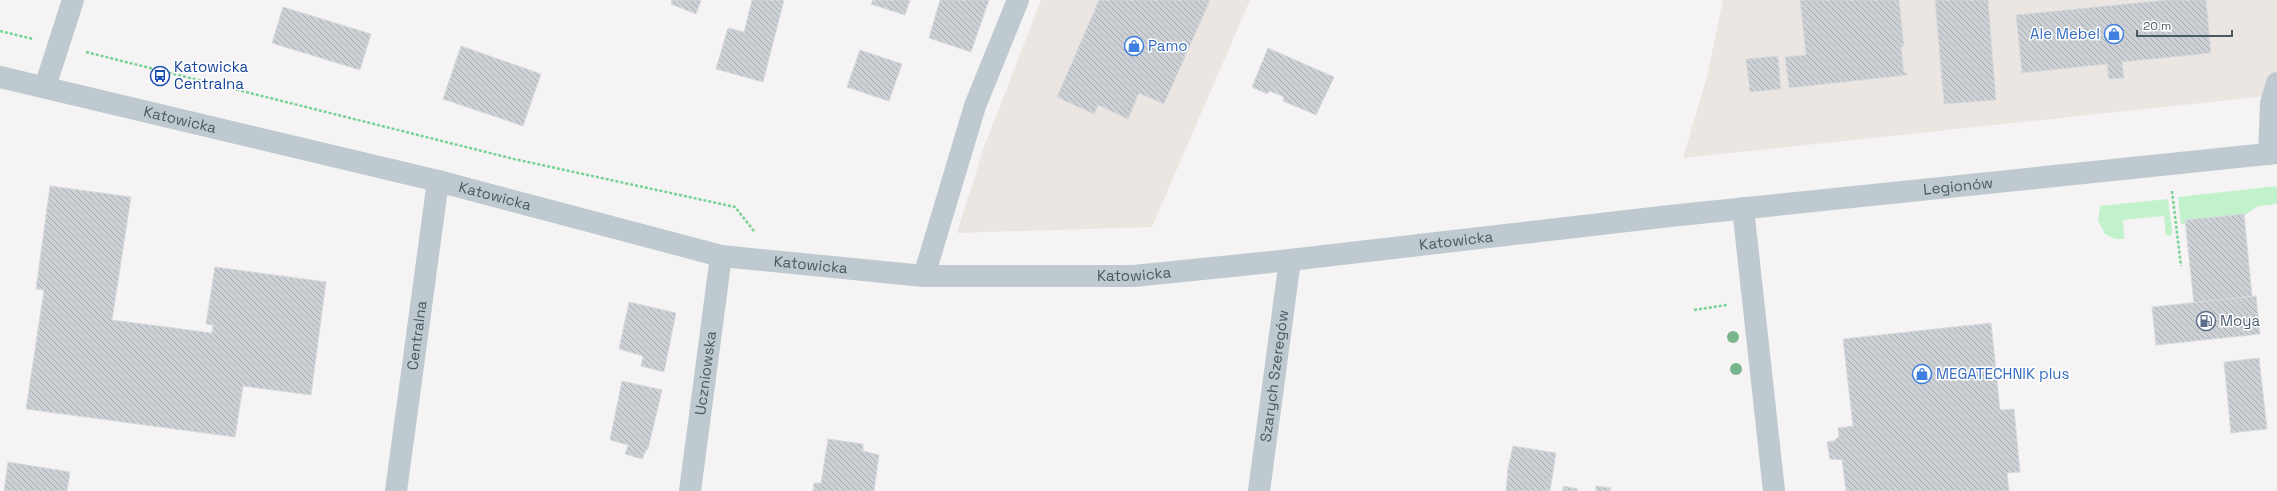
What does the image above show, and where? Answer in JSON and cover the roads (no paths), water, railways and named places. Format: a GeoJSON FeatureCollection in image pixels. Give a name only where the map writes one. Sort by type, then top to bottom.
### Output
{"type":"FeatureCollection","features":[{"type":"Feature","properties":{"kind":"street"},"geometry":{"type":"LineString","coordinates":[[44,87],[73,0]]}},
{"type":"Feature","properties":{"kind":"street"},"geometry":{"type":"LineString","coordinates":[[924,276],[976,106],[1018,0]]}},
{"type":"Feature","properties":{"kind":"street","name":"Katowicka"},"geometry":{"type":"LineString","coordinates":[[0,77],[438,181],[721,256],[924,276],[1134,276],[1290,260],[1640,219]]}},
{"type":"Feature","properties":{"kind":"street"},"geometry":{"type":"LineString","coordinates":[[2273,153],[2271,104],[2277,83]]}},
{"type":"Feature","properties":{"kind":"street","name":"Legionów"},"geometry":{"type":"LineString","coordinates":[[1640,219],[2273,153]]}},
{"type":"Feature","properties":{"kind":"street","name":"Centralna"},"geometry":{"type":"LineString","coordinates":[[396,491],[438,181]]}},
{"type":"Feature","properties":{"kind":"street"},"geometry":{"type":"LineString","coordinates":[[1743,208],[1774,491]]}},
{"type":"Feature","properties":{"kind":"street","name":"Uczniowska"},"geometry":{"type":"LineString","coordinates":[[690,491],[721,256]]}},
{"type":"Feature","properties":{"kind":"street","name":"Szarych Szeregów"},"geometry":{"type":"LineString","coordinates":[[1259,491],[1290,260]]}},
{"type":"Feature","properties":{"kind":"place","name":"Ale Mebel"},"geometry":{"type":"Point","coordinates":[2114,34]}},
{"type":"Feature","properties":{"kind":"place","name":"Pamo"},"geometry":{"type":"Point","coordinates":[1134,46]}},
{"type":"Feature","properties":{"kind":"place","name":"Katowicka Centralna"},"geometry":{"type":"Point","coordinates":[160,76]}},
{"type":"Feature","properties":{"kind":"place","name":"Moya"},"geometry":{"type":"Point","coordinates":[2206,321]}},
{"type":"Feature","properties":{"kind":"place","name":"MEGATECHNIK plus"},"geometry":{"type":"Point","coordinates":[1922,374]}}]}
